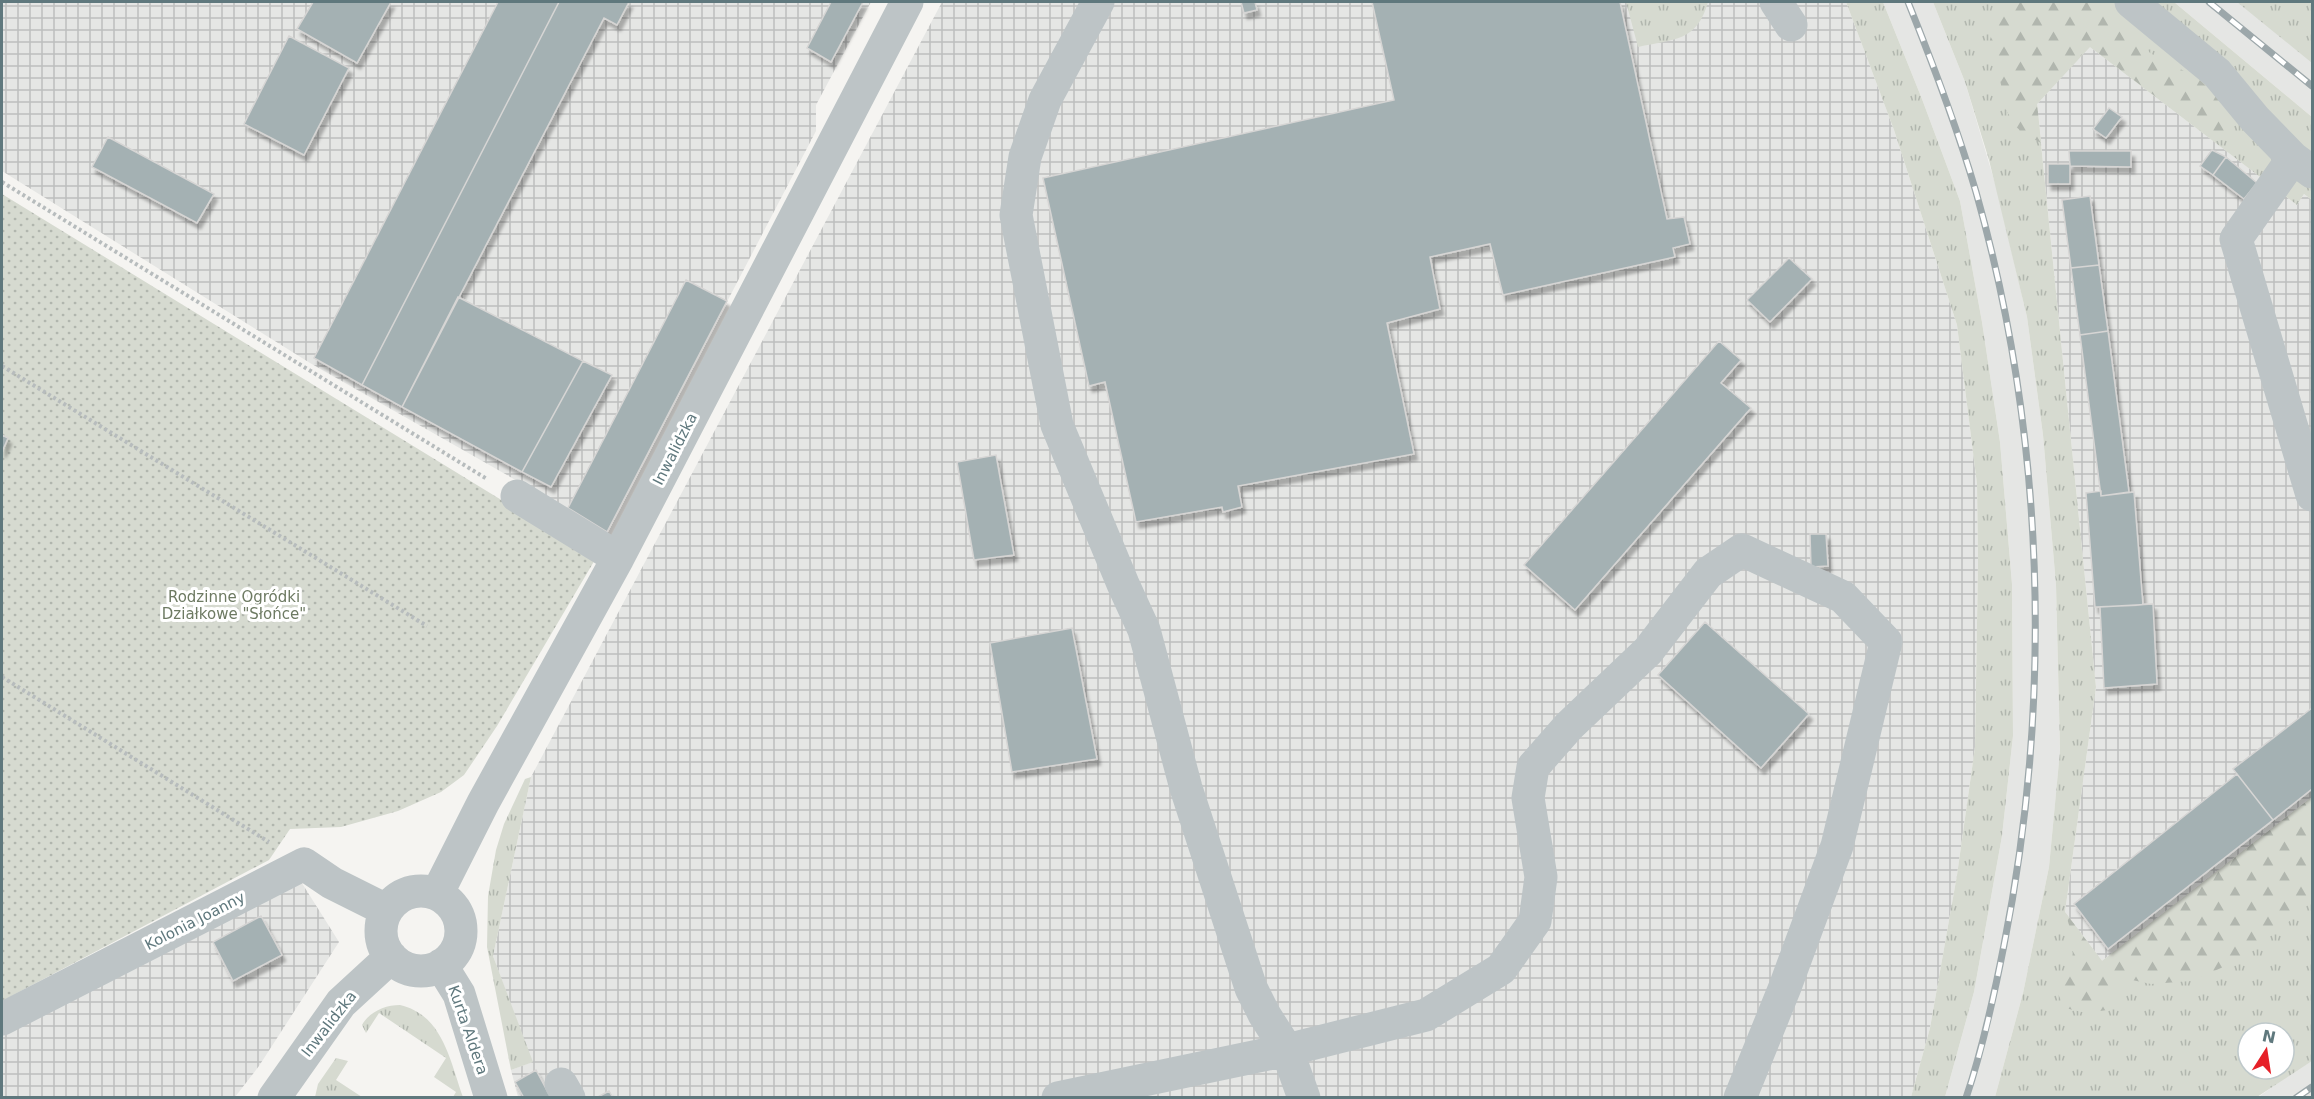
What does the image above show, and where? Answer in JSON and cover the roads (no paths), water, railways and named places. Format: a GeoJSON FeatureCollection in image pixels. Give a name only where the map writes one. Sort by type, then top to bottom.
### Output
{"type":"FeatureCollection","features":[{"type":"Feature","properties":{"kind":"street","name":"Inwalidzka"},"geometry":{"type":"LineString","coordinates":[[438,894],[483,803],[618,558],[908,2]]}},
{"type":"Feature","properties":{"kind":"street"},"geometry":{"type":"LineString","coordinates":[[1098,2],[1045,100],[1025,157],[1016,215],[1058,425],[1144,630],[1186,788],[1251,988],[1264,1014],[1287,1050],[1304,1098]]}},
{"type":"Feature","properties":{"kind":"street"},"geometry":{"type":"LineString","coordinates":[[2132,2],[2217,73],[2255,119],[2303,165],[2236,239],[2313,495]]}},
{"type":"Feature","properties":{"kind":"street"},"geometry":{"type":"LineString","coordinates":[[517,496],[618,558]]}},
{"type":"Feature","properties":{"kind":"street"},"geometry":{"type":"LineString","coordinates":[[1058,1098],[1287,1050],[1426,1015],[1501,969],[1535,921],[1541,877],[1528,798],[1533,767],[1569,726],[1648,651],[1708,573],[1742,550],[1843,597],[1886,642],[1837,846],[1785,987],[1740,1098]]}},
{"type":"Feature","properties":{"kind":"street","name":"Kolonia Joanny"},"geometry":{"type":"LineString","coordinates":[[2,1019],[304,864],[332,883],[386,910]]}},
{"type":"Feature","properties":{"kind":"street"},"geometry":{"type":"LineString","coordinates":[[424,890],[438,894],[450,902],[458,914],[462,929],[456,950],[452,957],[441,965],[428,970],[415,971],[401,966],[391,957],[384,945],[381,932],[386,910],[399,897],[411,892],[424,890]]}},
{"type":"Feature","properties":{"kind":"street","name":"Inwalidzka"},"geometry":{"type":"LineString","coordinates":[[274,1098],[341,1003],[391,957]]}},
{"type":"Feature","properties":{"kind":"street","name":"Kurta Aldera"},"geometry":{"type":"LineString","coordinates":[[441,965],[459,994],[491,1098]]}},
{"type":"Feature","properties":{"kind":"railway"},"geometry":{"type":"LineString","coordinates":[[1908,2],[1961,144],[1976,192],[1999,284],[2016,377],[2028,472],[2034,567],[2035,662],[2030,757],[2020,852],[1992,1003],[1966,1098]]}},
{"type":"Feature","properties":{"kind":"railway"},"geometry":{"type":"LineString","coordinates":[[2209,2],[2312,86]]}},
{"type":"Feature","properties":{"kind":"railway"},"geometry":{"type":"LineString","coordinates":[[2296,1098],[2312,1087]]}},
{"type":"Feature","properties":{"kind":"park label","name":"Rodzinne Ogródki Działkowe \"Słońce\""},"geometry":{"type":"Point","coordinates":[234,606]}}]}
